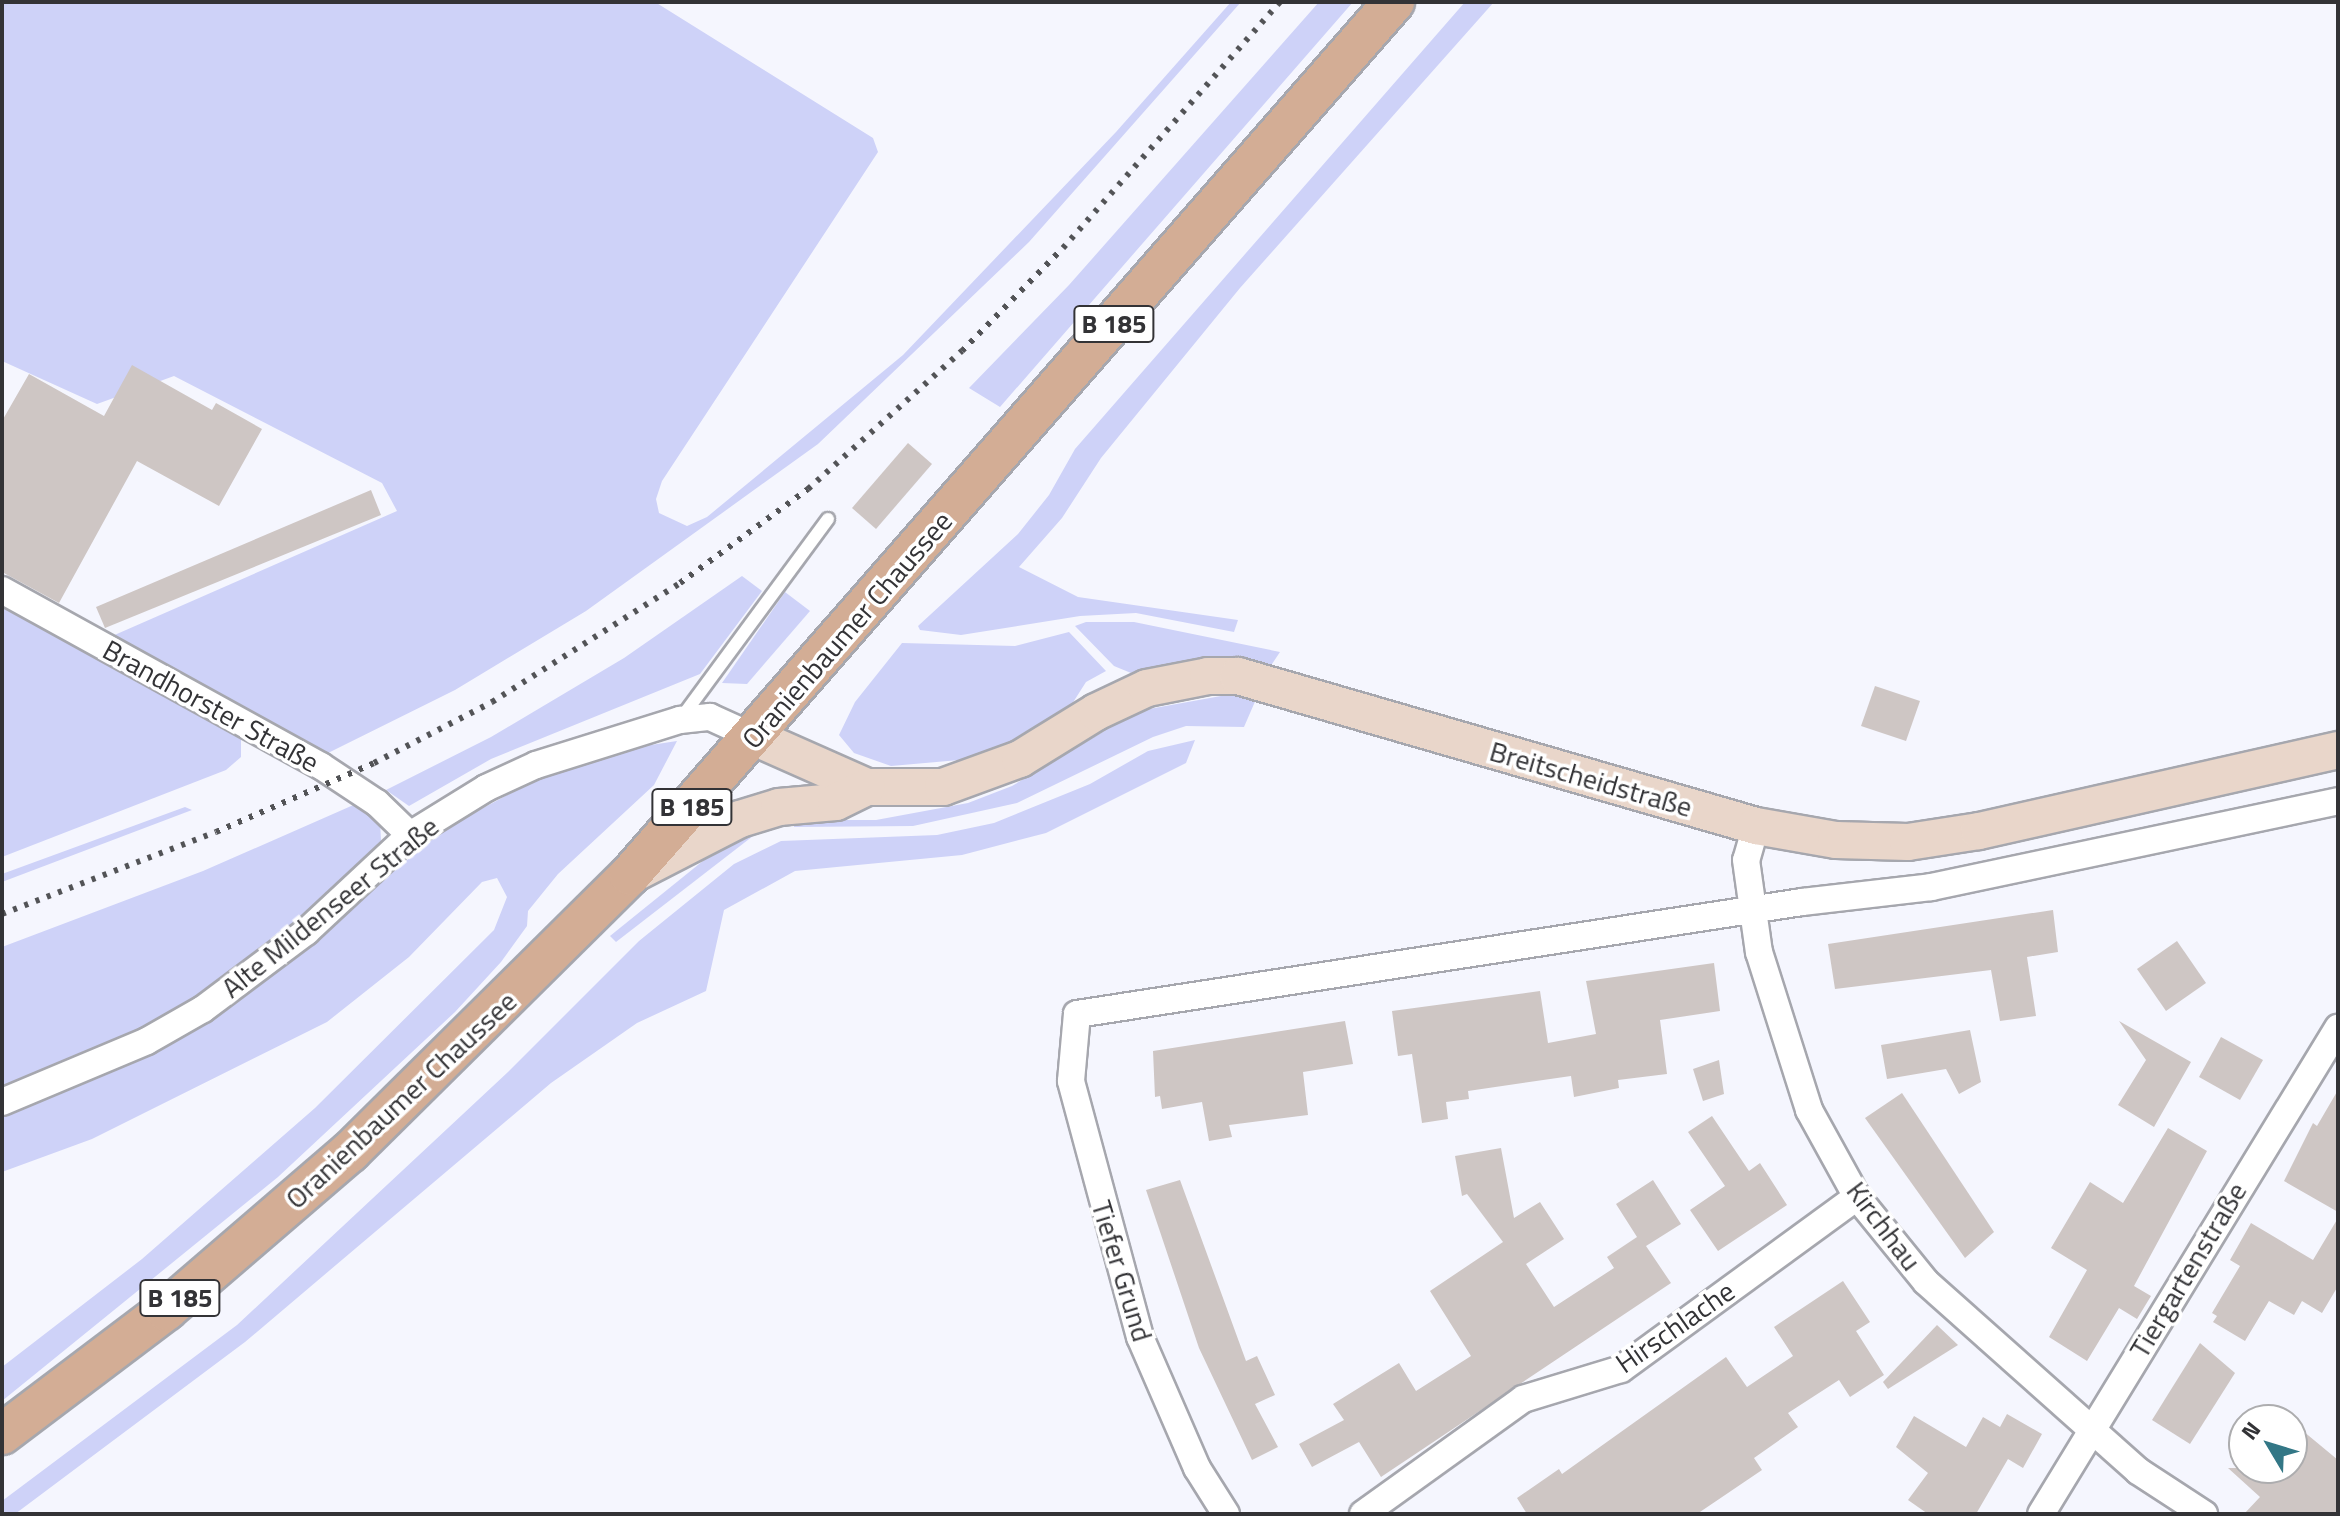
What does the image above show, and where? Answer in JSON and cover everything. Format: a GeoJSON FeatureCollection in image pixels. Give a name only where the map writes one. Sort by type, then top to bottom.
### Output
{"type":"FeatureCollection","features":[{"type":"Feature","properties":{"kind":"main road","name":"Oranienbaumer Chaussee"},"geometry":{"type":"LineString","coordinates":[[2,1434],[166,1310],[350,1152],[630,875],[754,737],[1394,2]]}},
{"type":"Feature","properties":{"kind":"street","name":"Brandhorster Straße"},"geometry":{"type":"LineString","coordinates":[[2,590],[341,778],[389,812],[410,835]]}},
{"type":"Feature","properties":{"kind":"street","name":"Breitscheidstraße"},"geometry":{"type":"LineString","coordinates":[[754,737],[867,787],[896,791],[963,783],[1020,759],[1096,712],[1147,688],[1177,680],[1238,676],[1756,826],[1836,840],[1908,842],[1979,831],[2338,750]]}},
{"type":"Feature","properties":{"kind":"street","name":"Alte Mildenseer Straße"},"geometry":{"type":"LineString","coordinates":[[2,1102],[147,1041],[203,1009],[306,932],[410,835],[486,788],[536,765],[680,720],[710,717],[754,737]]}},
{"type":"Feature","properties":{"kind":"street","name":"Breitscheidstraße"},"geometry":{"type":"LineString","coordinates":[[630,875],[740,819],[779,807],[836,802],[867,787]]}},
{"type":"Feature","properties":{"kind":"street"},"geometry":{"type":"LineString","coordinates":[[1751,912],[1931,887],[2338,801]]}},
{"type":"Feature","properties":{"kind":"street","name":"Kirchhau"},"geometry":{"type":"LineString","coordinates":[[1756,826],[1746,860],[1751,912],[1809,1110],[1857,1197],[1926,1282],[2138,1471],[2204,1514]]}},
{"type":"Feature","properties":{"kind":"street","name":"Tiefer Grund"},"geometry":{"type":"LineString","coordinates":[[1226,1514],[1197,1468],[1140,1337],[1071,1081],[1077,1014],[1751,912]]}},
{"type":"Feature","properties":{"kind":"street","name":"Tiergartenstraße"},"geometry":{"type":"LineString","coordinates":[[2041,1514],[2338,1028]]}},
{"type":"Feature","properties":{"kind":"street","name":"Hirschlache"},"geometry":{"type":"LineString","coordinates":[[1363,1514],[1523,1399],[1621,1369],[1857,1197]]}},
{"type":"Feature","properties":{"kind":"lane"},"geometry":{"type":"LineString","coordinates":[[680,720],[828,519]]}},
{"type":"Feature","properties":{"kind":"shaded area"},"geometry":{"type":"Polygon","coordinates":[[[2,2],[655,2],[873,138],[878,152],[662,481],[656,499],[659,513],[687,526],[707,517],[903,355],[1116,132],[1231,2],[1241,2],[1029,242],[818,444],[586,611],[455,690],[324,755],[110,637],[397,511],[382,483],[174,376],[97,404],[2,361],[2,2]]]}},
{"type":"Feature","properties":{"kind":"shaded area"},"geometry":{"type":"Polygon","coordinates":[[[1319,2],[1353,2],[1000,407],[969,388],[1069,285],[1319,2]]]}},
{"type":"Feature","properties":{"kind":"shaded area"},"geometry":{"type":"Polygon","coordinates":[[[1465,2],[1494,2],[1240,288],[1101,458],[1062,518],[1019,567],[1078,597],[1238,620],[1234,632],[1136,613],[1080,616],[961,635],[920,630],[918,626],[1018,534],[1049,495],[1075,449],[1465,2]]]}},
{"type":"Feature","properties":{"kind":"shaded area"},"geometry":{"type":"Polygon","coordinates":[[[742,576],[762,591],[700,674],[491,759],[409,806],[386,790],[491,737],[624,658],[742,576]]]}},
{"type":"Feature","properties":{"kind":"shaded area"},"geometry":{"type":"Polygon","coordinates":[[[785,592],[810,611],[747,684],[722,683],[785,592]]]}},
{"type":"Feature","properties":{"kind":"shaded area"},"geometry":{"type":"Polygon","coordinates":[[[2,605],[241,739],[241,757],[226,770],[2,857],[2,605]]]}},
{"type":"Feature","properties":{"kind":"shaded area"},"geometry":{"type":"Polygon","coordinates":[[[1086,622],[1134,622],[1280,652],[1270,667],[1207,659],[1131,673],[1114,666],[1075,626],[1086,622]]]}},
{"type":"Feature","properties":{"kind":"shaded area"},"geometry":{"type":"Polygon","coordinates":[[[1069,632],[1106,671],[1086,682],[1072,704],[982,758],[891,766],[854,753],[839,735],[855,702],[902,643],[1015,646],[1069,632]]]}},
{"type":"Feature","properties":{"kind":"shaded area"},"geometry":{"type":"Polygon","coordinates":[[[1232,694],[1257,697],[1244,727],[1186,726],[1153,737],[1017,803],[913,826],[794,827],[792,820],[876,820],[968,803],[1012,786],[1138,711],[1232,694]]]}},
{"type":"Feature","properties":{"kind":"shaded area"},"geometry":{"type":"Polygon","coordinates":[[[1195,740],[1186,763],[1046,833],[962,855],[795,871],[724,910],[706,991],[637,1023],[551,1083],[245,1342],[15,1514],[2,1514],[2,1501],[237,1325],[508,1072],[639,941],[734,864],[781,841],[937,835],[994,823],[1090,784],[1148,751],[1195,740]]]}},
{"type":"Feature","properties":{"kind":"shaded area"},"geometry":{"type":"Polygon","coordinates":[[[677,741],[654,785],[558,874],[528,911],[527,926],[501,962],[455,1012],[278,1177],[2,1401],[2,1367],[142,1259],[315,1108],[494,930],[507,897],[497,878],[482,882],[409,957],[327,1022],[92,1139],[2,1172],[2,947],[203,871],[358,803],[380,820],[381,841],[320,903],[334,919],[448,827],[522,787],[605,752],[677,741]]]}},
{"type":"Feature","properties":{"kind":"shaded area"},"geometry":{"type":"Polygon","coordinates":[[[185,807],[192,810],[2,882],[2,874],[185,807]]]}},
{"type":"Feature","properties":{"kind":"shaded area"},"geometry":{"type":"Polygon","coordinates":[[[766,826],[616,942],[610,936],[714,852],[766,826]]]}},
{"type":"Feature","properties":{"kind":"building"},"geometry":{"type":"Polygon","coordinates":[[[132,365],[212,410],[216,403],[262,429],[219,506],[137,461],[59,603],[2,572],[2,421],[29,374],[104,416],[132,365]]]}},
{"type":"Feature","properties":{"kind":"building"},"geometry":{"type":"Polygon","coordinates":[[[908,443],[932,464],[876,529],[852,508],[908,443]]]}},
{"type":"Feature","properties":{"kind":"building"},"geometry":{"type":"Polygon","coordinates":[[[371,490],[381,515],[105,628],[96,607],[371,490]]]}},
{"type":"Feature","properties":{"kind":"building"},"geometry":{"type":"Polygon","coordinates":[[[1875,686],[1920,701],[1906,741],[1861,726],[1875,686]]]}},
{"type":"Feature","properties":{"kind":"building"},"geometry":{"type":"Polygon","coordinates":[[[2053,910],[2058,952],[2027,957],[2036,1016],[2000,1021],[1991,970],[1835,989],[1828,944],[2053,910]]]}},
{"type":"Feature","properties":{"kind":"building"},"geometry":{"type":"Polygon","coordinates":[[[2177,941],[2206,983],[2166,1011],[2137,969],[2177,941]]]}},
{"type":"Feature","properties":{"kind":"building"},"geometry":{"type":"Polygon","coordinates":[[[1714,963],[1720,1011],[1660,1020],[1667,1074],[1618,1080],[1619,1088],[1574,1097],[1571,1076],[1468,1091],[1469,1099],[1446,1102],[1448,1119],[1422,1123],[1412,1054],[1398,1056],[1392,1011],[1540,991],[1548,1043],[1596,1034],[1586,981],[1714,963]]]}},
{"type":"Feature","properties":{"kind":"building"},"geometry":{"type":"Polygon","coordinates":[[[1345,1021],[1353,1064],[1303,1072],[1308,1115],[1229,1125],[1232,1137],[1209,1141],[1202,1102],[1162,1109],[1160,1096],[1155,1097],[1153,1051],[1345,1021]]]}},
{"type":"Feature","properties":{"kind":"building"},"geometry":{"type":"Polygon","coordinates":[[[2119,1021],[2191,1062],[2154,1127],[2118,1105],[2146,1060],[2119,1021]]]}},
{"type":"Feature","properties":{"kind":"building"},"geometry":{"type":"Polygon","coordinates":[[[1970,1030],[1981,1082],[1959,1094],[1946,1069],[1887,1079],[1881,1045],[1970,1030]]]}},
{"type":"Feature","properties":{"kind":"building"},"geometry":{"type":"Polygon","coordinates":[[[2221,1037],[2263,1060],[2240,1100],[2199,1077],[2221,1037]]]}},
{"type":"Feature","properties":{"kind":"building"},"geometry":{"type":"Polygon","coordinates":[[[1719,1060],[1724,1094],[1703,1101],[1693,1069],[1719,1060]]]}},
{"type":"Feature","properties":{"kind":"building"},"geometry":{"type":"Polygon","coordinates":[[[2338,1090],[2338,1212],[2284,1181],[2313,1123],[2317,1126],[2338,1090]]]}},
{"type":"Feature","properties":{"kind":"building"},"geometry":{"type":"Polygon","coordinates":[[[1902,1093],[1994,1232],[1965,1258],[1865,1118],[1902,1093]]]}},
{"type":"Feature","properties":{"kind":"building"},"geometry":{"type":"Polygon","coordinates":[[[1712,1116],[1749,1171],[1760,1163],[1787,1205],[1718,1251],[1690,1210],[1725,1186],[1688,1132],[1712,1116]]]}},
{"type":"Feature","properties":{"kind":"building"},"geometry":{"type":"Polygon","coordinates":[[[2168,1128],[2207,1151],[2134,1286],[2151,1296],[2137,1319],[2119,1308],[2087,1361],[2049,1337],[2087,1270],[2051,1248],[2090,1182],[2123,1203],[2168,1128]]]}},
{"type":"Feature","properties":{"kind":"building"},"geometry":{"type":"Polygon","coordinates":[[[1501,1148],[1514,1218],[1540,1202],[1564,1239],[1526,1264],[1554,1307],[1614,1268],[1607,1257],[1637,1237],[1616,1204],[1653,1180],[1681,1224],[1646,1246],[1671,1283],[1381,1477],[1359,1442],[1312,1467],[1299,1444],[1344,1420],[1333,1404],[1399,1363],[1416,1391],[1471,1356],[1430,1291],[1503,1242],[1467,1194],[1462,1196],[1455,1156],[1501,1148]]]}},
{"type":"Feature","properties":{"kind":"building"},"geometry":{"type":"Polygon","coordinates":[[[1180,1180],[1246,1361],[1257,1356],[1275,1395],[1255,1404],[1278,1447],[1252,1460],[1199,1348],[1146,1190],[1180,1180]]]}},
{"type":"Feature","properties":{"kind":"building"},"geometry":{"type":"Polygon","coordinates":[[[2338,1218],[2338,1286],[2322,1313],[2302,1301],[2294,1315],[2269,1301],[2245,1341],[2213,1322],[2217,1316],[2212,1313],[2240,1266],[2230,1260],[2251,1223],[2313,1260],[2338,1218]]]}},
{"type":"Feature","properties":{"kind":"building"},"geometry":{"type":"Polygon","coordinates":[[[1843,1281],[1870,1322],[1856,1331],[1884,1375],[1850,1397],[1839,1380],[1788,1413],[1798,1427],[1754,1458],[1762,1470],[1697,1514],[1527,1514],[1517,1498],[1559,1469],[1562,1474],[1726,1357],[1747,1387],[1793,1356],[1774,1327],[1843,1281]]]}},
{"type":"Feature","properties":{"kind":"building"},"geometry":{"type":"Polygon","coordinates":[[[1937,1325],[1958,1345],[1888,1389],[1883,1382],[1937,1325]]]}},
{"type":"Feature","properties":{"kind":"building"},"geometry":{"type":"Polygon","coordinates":[[[2200,1343],[2235,1373],[2190,1444],[2152,1420],[2200,1343]]]}},
{"type":"Feature","properties":{"kind":"building"},"geometry":{"type":"Polygon","coordinates":[[[2007,1414],[2042,1434],[2023,1468],[2008,1459],[1976,1514],[1928,1514],[1908,1500],[1928,1473],[1896,1447],[1914,1416],[1966,1447],[1983,1417],[2000,1427],[2007,1414]]]}},
{"type":"Feature","properties":{"kind":"building"},"geometry":{"type":"Polygon","coordinates":[[[2308,1435],[2338,1460],[2338,1514],[2244,1514],[2260,1497],[2246,1484],[2308,1484],[2308,1435]]]}},
{"type":"Feature","properties":{"kind":"railway"},"geometry":{"type":"LineString","coordinates":[[2,914],[216,832],[374,763],[492,702],[680,583],[808,489],[962,351],[1063,248],[1280,2]]}}]}
